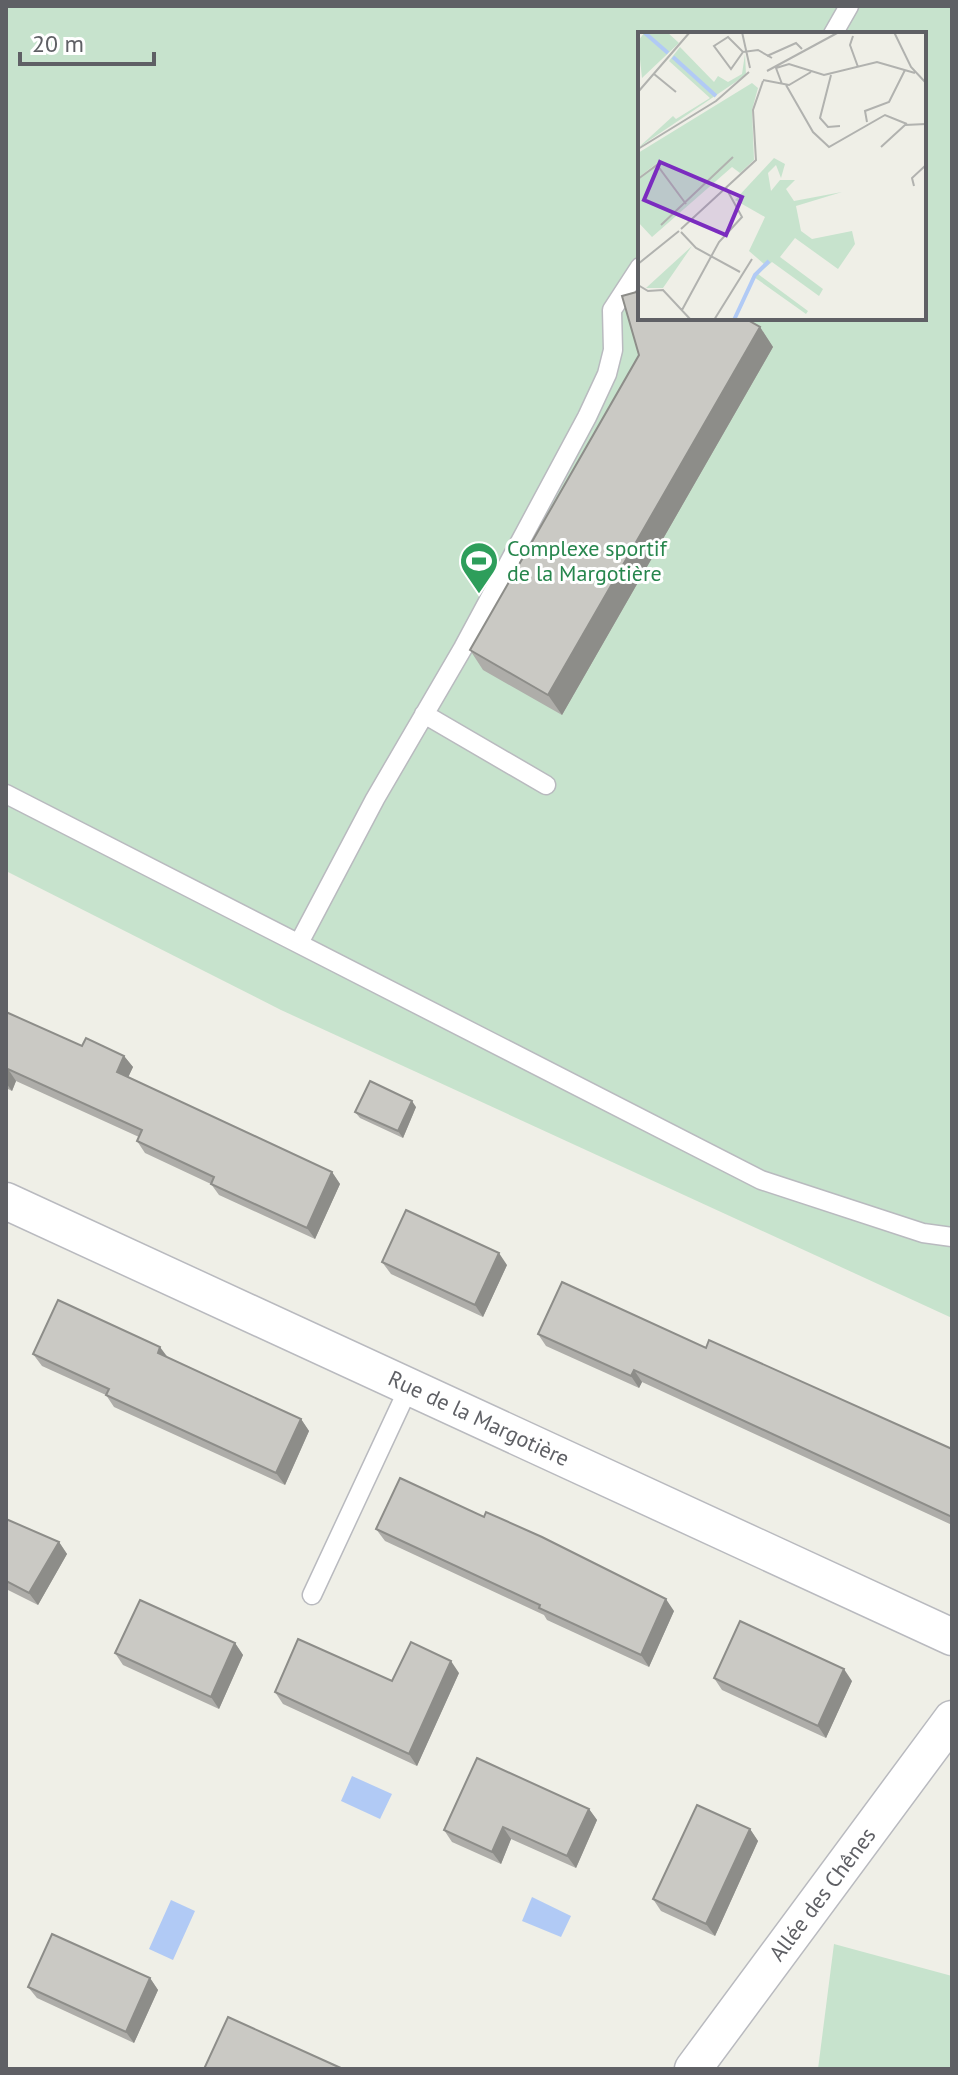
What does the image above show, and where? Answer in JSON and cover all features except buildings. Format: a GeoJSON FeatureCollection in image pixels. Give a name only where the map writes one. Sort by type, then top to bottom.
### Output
{"type":"FeatureCollection","features":[{"type":"Feature","properties":{"kind":"street","name":"Rue de la Margotière"},"geometry":{"type":"LineString","coordinates":[[6,1201],[952,1637]]}},
{"type":"Feature","properties":{"kind":"street","name":"Allée des Chênes"},"geometry":{"type":"LineString","coordinates":[[693,2069],[952,1719]]}},
{"type":"Feature","properties":{"kind":"lane"},"geometry":{"type":"LineString","coordinates":[[834,32],[849,6]]}},
{"type":"Feature","properties":{"kind":"lane"},"geometry":{"type":"LineString","coordinates":[[299,943],[375,799],[587,417],[607,374],[613,350],[612,310],[638,270]]}},
{"type":"Feature","properties":{"kind":"lane"},"geometry":{"type":"LineString","coordinates":[[424,714],[546,785]]}},
{"type":"Feature","properties":{"kind":"lane"},"geometry":{"type":"LineString","coordinates":[[6,794],[761,1180],[923,1233],[952,1237]]}},
{"type":"Feature","properties":{"kind":"lane"},"geometry":{"type":"LineString","coordinates":[[312,1595],[409,1387]]}},
{"type":"Feature","properties":{"kind":"green space","name":"Complexe sportif de la Margotière"},"geometry":{"type":"Polygon","coordinates":[[[6,6],[952,6],[952,1318],[281,1010],[6,871],[6,6]]]}},
{"type":"Feature","properties":{"kind":"green space"},"geometry":{"type":"Polygon","coordinates":[[[834,1944],[952,1976],[952,2069],[818,2069],[834,1944]]]}},
{"type":"Feature","properties":{"kind":"water"},"geometry":{"type":"Polygon","coordinates":[[[352,1776],[392,1794],[380,1819],[341,1801],[352,1776]]]}},
{"type":"Feature","properties":{"kind":"water"},"geometry":{"type":"Polygon","coordinates":[[[532,1897],[571,1916],[561,1937],[522,1921],[532,1897]]]}},
{"type":"Feature","properties":{"kind":"water"},"geometry":{"type":"Polygon","coordinates":[[[171,1900],[195,1911],[173,1960],[149,1949],[171,1900]]]}},
{"type":"Feature","properties":{"kind":"place","name":"Complexe sportif de la Margotière"},"geometry":{"type":"Point","coordinates":[479,595]}}]}
